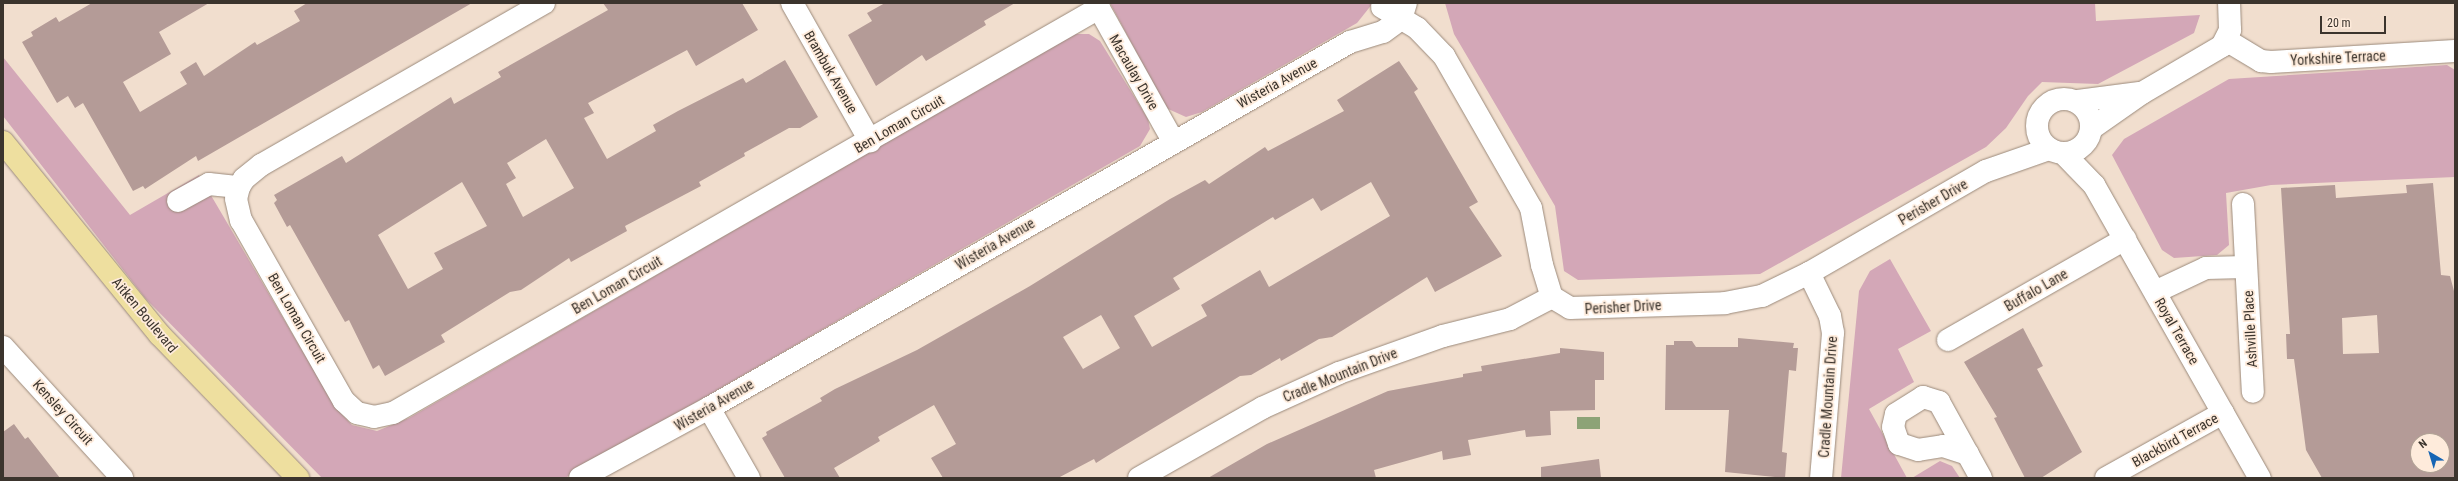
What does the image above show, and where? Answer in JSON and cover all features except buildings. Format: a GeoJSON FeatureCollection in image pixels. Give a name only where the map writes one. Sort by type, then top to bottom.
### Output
{"type":"FeatureCollection","features":[{"type":"Feature","properties":{"kind":"main road","name":"Aitken Boulevard"},"geometry":{"type":"LineString","coordinates":[[3,142],[160,335],[298,478]]}},
{"type":"Feature","properties":{"kind":"street"},"geometry":{"type":"LineString","coordinates":[[178,201],[209,184],[239,187],[261,165],[544,3]]}},
{"type":"Feature","properties":{"kind":"street","name":"Brambuk Avenue"},"geometry":{"type":"LineString","coordinates":[[792,3],[870,141]]}},
{"type":"Feature","properties":{"kind":"street"},"geometry":{"type":"LineString","coordinates":[[2142,93],[2078,101],[2060,98],[2052,101],[2044,106],[2037,122],[2039,137],[2056,151],[2072,152],[2089,135],[2142,93],[2198,62],[2226,40],[2230,30],[2229,3]]}},
{"type":"Feature","properties":{"kind":"street","name":"Ben Loman Circuit"},"geometry":{"type":"LineString","coordinates":[[239,187],[236,199],[241,220],[344,401],[357,413],[374,417],[393,413],[870,141],[1097,5]]}},
{"type":"Feature","properties":{"kind":"street","name":"Macaulay Drive"},"geometry":{"type":"LineString","coordinates":[[1097,5],[1173,141]]}},
{"type":"Feature","properties":{"kind":"street"},"geometry":{"type":"LineString","coordinates":[[1383,5],[1404,11],[1444,56],[1525,196],[1536,223],[1542,265],[1552,297]]}},
{"type":"Feature","properties":{"kind":"street","name":"Wisteria Avenue"},"geometry":{"type":"LineString","coordinates":[[1350,42],[1383,5]]}},
{"type":"Feature","properties":{"kind":"street","name":"Wisteria Avenue"},"geometry":{"type":"LineString","coordinates":[[580,478],[641,447],[1173,141],[1350,42],[1383,32],[1404,11]]}},
{"type":"Feature","properties":{"kind":"street","name":"Yorkshire Terrace"},"geometry":{"type":"LineString","coordinates":[[2226,40],[2261,61],[2271,62],[2455,50]]}},
{"type":"Feature","properties":{"kind":"street"},"geometry":{"type":"LineString","coordinates":[[2078,101],[2089,113],[2089,135]]}},
{"type":"Feature","properties":{"kind":"street","name":"Perisher Drive"},"geometry":{"type":"LineString","coordinates":[[1552,297],[1570,308],[1582,309],[1725,303],[1762,296],[1809,273],[1986,171],[2037,122]]}},
{"type":"Feature","properties":{"kind":"street","name":"Royal Terrace"},"geometry":{"type":"LineString","coordinates":[[2089,135],[2094,185]]}},
{"type":"Feature","properties":{"kind":"street","name":"Perisher Drive"},"geometry":{"type":"LineString","coordinates":[[1986,171],[2056,151]]}},
{"type":"Feature","properties":{"kind":"street","name":"Royal Terrace"},"geometry":{"type":"LineString","coordinates":[[2056,151],[2094,185],[2260,478]]}},
{"type":"Feature","properties":{"kind":"street","name":"Ashville Place"},"geometry":{"type":"LineString","coordinates":[[2243,204],[2253,392]]}},
{"type":"Feature","properties":{"kind":"street","name":"Buffalo Lane"},"geometry":{"type":"LineString","coordinates":[[1948,340],[2125,239]]}},
{"type":"Feature","properties":{"kind":"street"},"geometry":{"type":"LineString","coordinates":[[2155,292],[2206,268],[2246,267]]}},
{"type":"Feature","properties":{"kind":"street","name":"Cradle Mountain Drive"},"geometry":{"type":"LineString","coordinates":[[1809,273],[1830,316],[1833,332],[1821,478]]}},
{"type":"Feature","properties":{"kind":"street","name":"Cradle Mountain Drive"},"geometry":{"type":"LineString","coordinates":[[1139,478],[1169,471],[1262,408],[1339,373],[1442,336],[1510,319],[1552,297]]}},
{"type":"Feature","properties":{"kind":"street","name":"Kensley Circuit"},"geometry":{"type":"LineString","coordinates":[[3,347],[122,478]]}},
{"type":"Feature","properties":{"kind":"street"},"geometry":{"type":"LineString","coordinates":[[709,408],[749,478]]}},
{"type":"Feature","properties":{"kind":"street","name":"Blackbird Terrace"},"geometry":{"type":"LineString","coordinates":[[2106,478],[2224,413]]}},
{"type":"Feature","properties":{"kind":"street","name":"Wisteria Avenue"},"geometry":{"type":"LineString","coordinates":[[602,478],[641,447]]}},
{"type":"Feature","properties":{"kind":"street"},"geometry":{"type":"LineString","coordinates":[[1968,454],[1981,478]]}},
{"type":"Feature","properties":{"kind":"shaded area"},"geometry":{"type":"Polygon","coordinates":[[[1110,3],[1373,3],[1357,23],[1202,112],[1186,117],[1166,108],[1110,3]]]}},
{"type":"Feature","properties":{"kind":"shaded area"},"geometry":{"type":"Polygon","coordinates":[[[1445,3],[2095,3],[2096,21],[2200,15],[2194,33],[2098,84],[2042,82],[2028,96],[2006,128],[1986,147],[1760,274],[1578,280],[1564,271],[1555,206],[1454,34],[1445,3]]]}},
{"type":"Feature","properties":{"kind":"shaded area"},"geometry":{"type":"Polygon","coordinates":[[[1074,34],[1089,34],[1100,41],[1148,119],[1150,129],[1140,146],[565,478],[322,478],[145,298],[3,116],[3,57],[130,215],[199,175],[336,408],[352,425],[377,431],[409,418],[1074,34]]]}},
{"type":"Feature","properties":{"kind":"shaded area"},"geometry":{"type":"Polygon","coordinates":[[[2447,65],[2455,70],[2455,177],[2271,185],[2226,193],[2229,245],[2217,255],[2174,258],[2162,250],[2112,155],[2124,139],[2229,79],[2447,65]]]}},
{"type":"Feature","properties":{"kind":"shaded area"},"geometry":{"type":"Polygon","coordinates":[[[1890,259],[1931,331],[1898,349],[1914,382],[1869,409],[1907,478],[1841,478],[1859,291],[1870,271],[1890,259]]]}},
{"type":"Feature","properties":{"kind":"shaded area"},"geometry":{"type":"Polygon","coordinates":[[[1577,417],[1600,417],[1600,429],[1577,429],[1577,417]]]}},
{"type":"Feature","properties":{"kind":"shaded area"},"geometry":{"type":"Polygon","coordinates":[[[1940,461],[1952,466],[1960,478],[1912,478],[1940,461]]]}}]}
